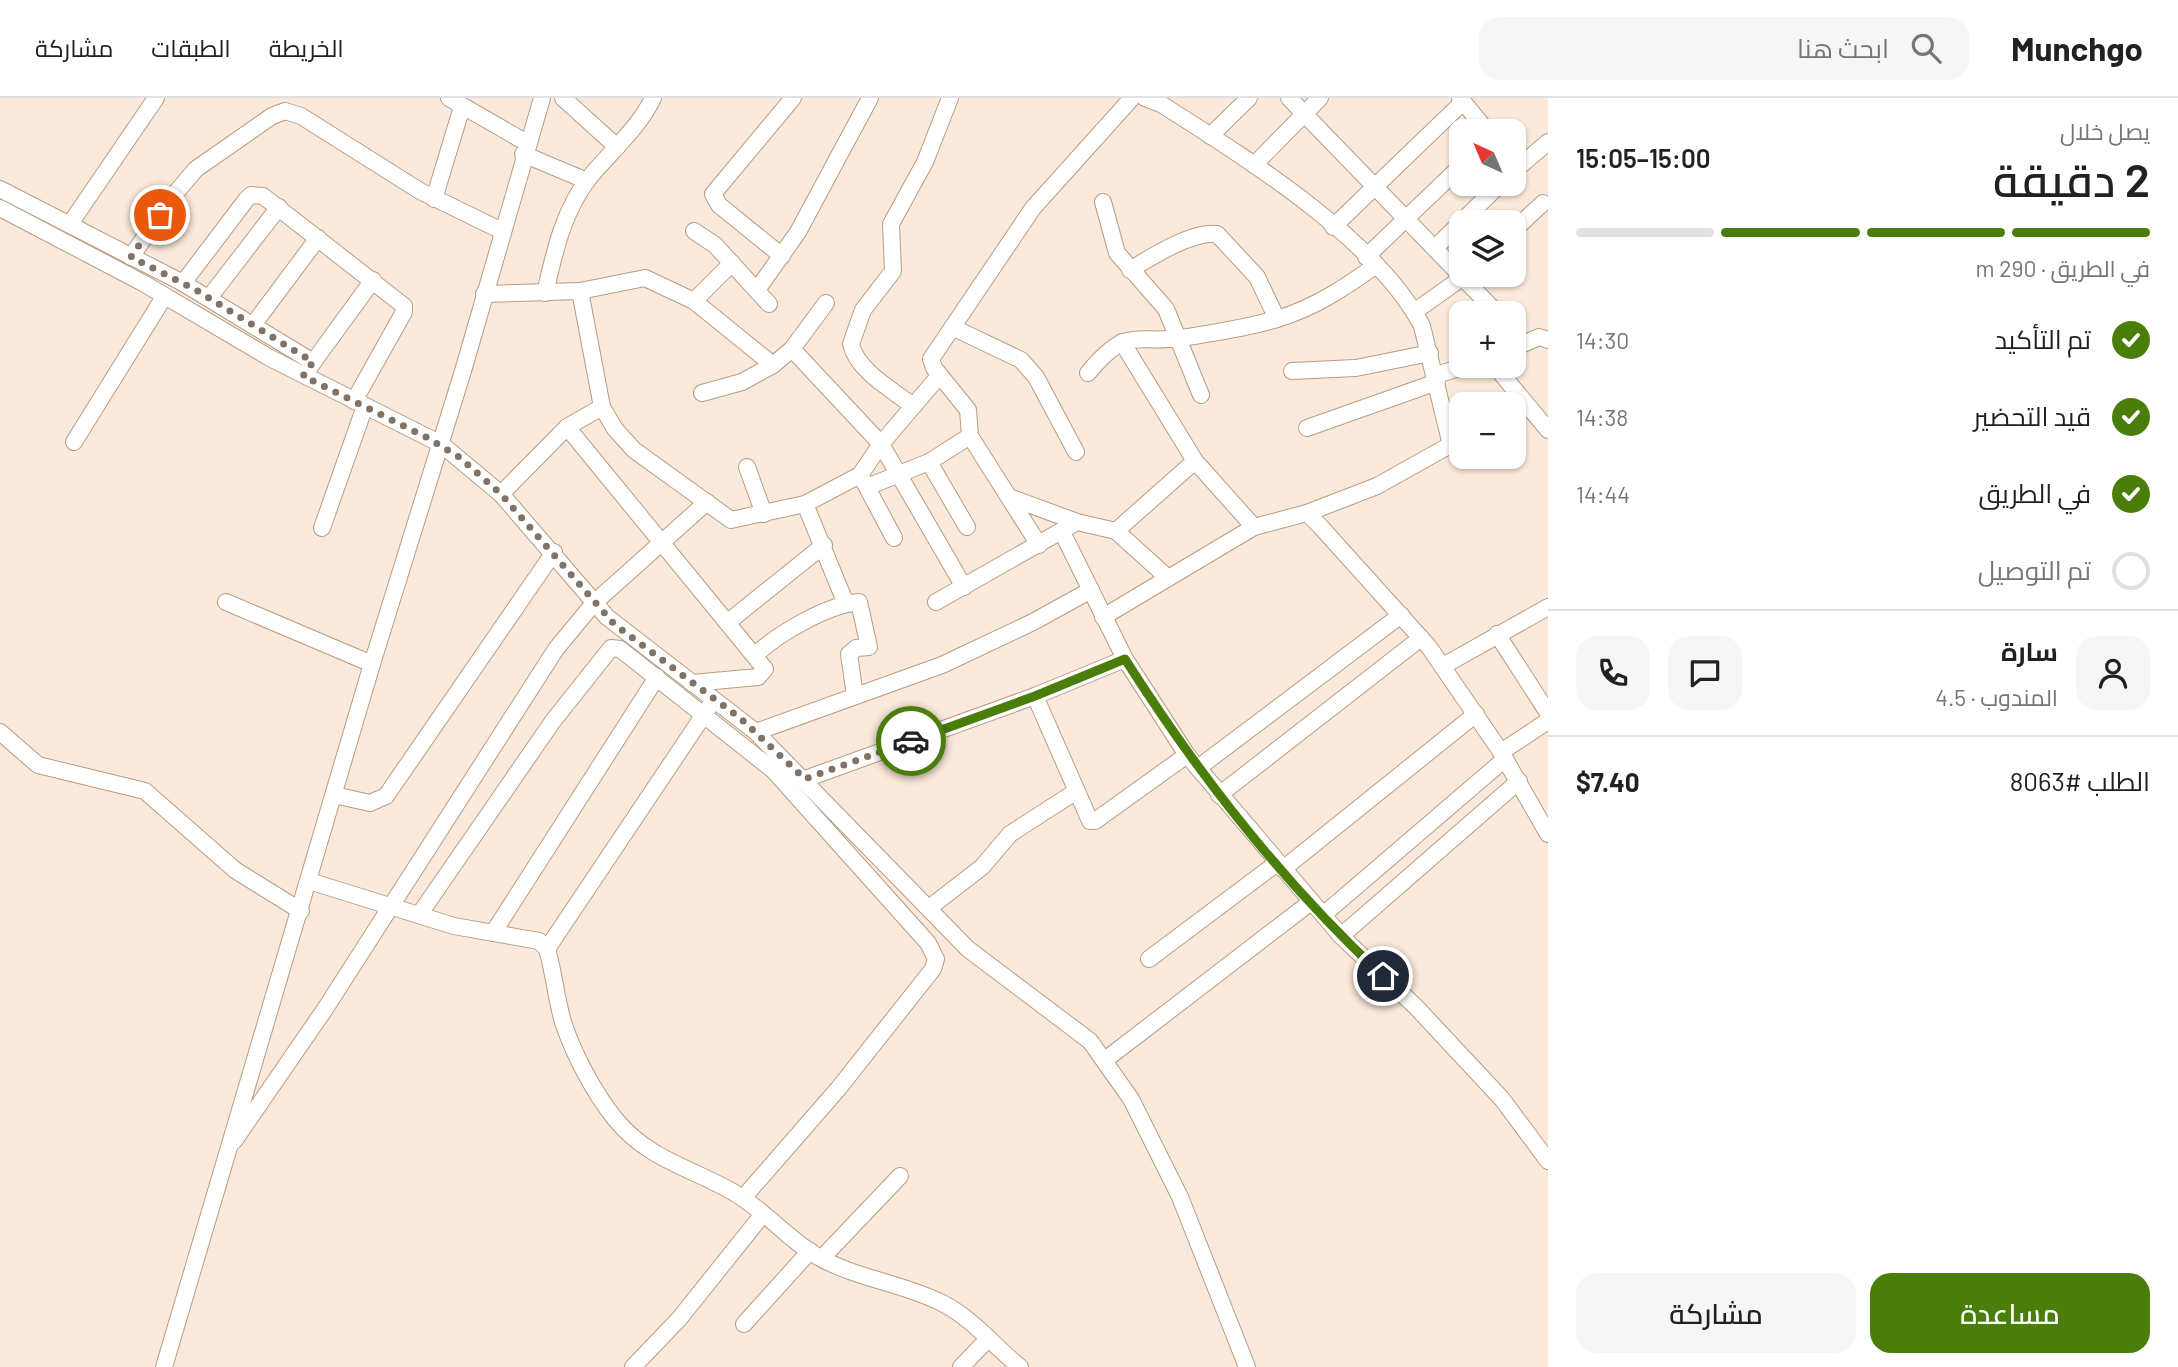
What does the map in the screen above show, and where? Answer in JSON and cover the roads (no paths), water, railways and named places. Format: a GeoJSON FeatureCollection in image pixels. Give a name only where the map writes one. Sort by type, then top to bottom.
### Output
{"type":"FeatureCollection","features":[{"type":"Feature","properties":{"kind":"street"},"geometry":{"type":"LineString","coordinates":[[70,224],[156,98]]}},
{"type":"Feature","properties":{"kind":"street"},"geometry":{"type":"LineString","coordinates":[[164,1367],[542,98]]}},
{"type":"Feature","properties":{"kind":"street"},"geometry":{"type":"LineString","coordinates":[[563,98],[617,147]]}},
{"type":"Feature","properties":{"kind":"street"},"geometry":{"type":"LineString","coordinates":[[545,293],[561,230],[587,181],[642,119],[653,98]]}},
{"type":"Feature","properties":{"kind":"street"},"geometry":{"type":"LineString","coordinates":[[782,257],[719,205],[713,194],[793,98]]}},
{"type":"Feature","properties":{"kind":"street"},"geometry":{"type":"LineString","coordinates":[[757,290],[782,257],[870,98]]}},
{"type":"Feature","properties":{"kind":"street"},"geometry":{"type":"LineString","coordinates":[[914,406],[869,371],[857,358],[851,344],[863,310],[893,271],[891,224],[925,162],[950,98]]}},
{"type":"Feature","properties":{"kind":"street"},"geometry":{"type":"LineString","coordinates":[[1039,545],[970,436],[968,411],[939,376],[931,359],[1033,208],[1132,98]]}},
{"type":"Feature","properties":{"kind":"street"},"geometry":{"type":"LineString","coordinates":[[1145,98],[1164,101],[1254,165],[1334,227],[1371,261],[1415,312],[1449,420]]}},
{"type":"Feature","properties":{"kind":"street"},"geometry":{"type":"LineString","coordinates":[[1210,136],[1249,98]]}},
{"type":"Feature","properties":{"kind":"street"},"geometry":{"type":"LineString","coordinates":[[1289,98],[1405,220],[1449,262]]}},
{"type":"Feature","properties":{"kind":"street"},"geometry":{"type":"LineString","coordinates":[[1254,165],[1320,98]]}},
{"type":"Feature","properties":{"kind":"street"},"geometry":{"type":"LineString","coordinates":[[1334,227],[1464,103],[1482,98]]}},
{"type":"Feature","properties":{"kind":"street"},"geometry":{"type":"LineString","coordinates":[[434,199],[455,103],[525,148],[587,181]]}},
{"type":"Feature","properties":{"kind":"street"},"geometry":{"type":"LineString","coordinates":[[1464,103],[1478,119]]}},
{"type":"Feature","properties":{"kind":"street"},"geometry":{"type":"LineString","coordinates":[[131,257],[173,196],[196,169],[286,105],[434,199],[502,231]]}},
{"type":"Feature","properties":{"kind":"street"},"geometry":{"type":"LineString","coordinates":[[1526,158],[1548,142]]}},
{"type":"Feature","properties":{"kind":"street"},"geometry":{"type":"LineString","coordinates":[[1088,373],[1104,354],[1122,342],[1142,337],[1178,338],[1277,319],[1330,297],[1371,261],[1405,220],[1449,178]]}},
{"type":"Feature","properties":{"kind":"street"},"geometry":{"type":"LineString","coordinates":[[0,189],[183,283],[313,362]]}},
{"type":"Feature","properties":{"kind":"street"},"geometry":{"type":"LineString","coordinates":[[183,283],[251,195],[263,196],[402,302],[404,312],[359,403],[322,528]]}},
{"type":"Feature","properties":{"kind":"street"},"geometry":{"type":"LineString","coordinates":[[1435,248],[1488,196]]}},
{"type":"Feature","properties":{"kind":"street"},"geometry":{"type":"LineString","coordinates":[[1103,202],[1114,245],[1130,270],[1161,302],[1201,394]]}},
{"type":"Feature","properties":{"kind":"street"},"geometry":{"type":"LineString","coordinates":[[1526,219],[1543,203]]}},
{"type":"Feature","properties":{"kind":"street"},"geometry":{"type":"LineString","coordinates":[[209,298],[279,207]]}},
{"type":"Feature","properties":{"kind":"street"},"geometry":{"type":"LineString","coordinates":[[0,208],[303,376],[441,444],[501,494],[614,624],[756,732],[805,779],[968,949],[1002,977],[1080,1031],[1105,1060],[1146,1126],[1181,1197],[1247,1367]]}},
{"type":"Feature","properties":{"kind":"street"},"geometry":{"type":"LineString","coordinates":[[694,230],[715,245],[769,304]]}},
{"type":"Feature","properties":{"kind":"street"},"geometry":{"type":"LineString","coordinates":[[1130,270],[1166,250],[1204,234],[1217,233],[1257,277],[1277,319]]}},
{"type":"Feature","properties":{"kind":"street"},"geometry":{"type":"LineString","coordinates":[[253,325],[318,238]]}},
{"type":"Feature","properties":{"kind":"street"},"geometry":{"type":"LineString","coordinates":[[694,301],[732,263]]}},
{"type":"Feature","properties":{"kind":"street"},"geometry":{"type":"LineString","coordinates":[[484,294],[580,291],[645,278],[694,301],[773,365]]}},
{"type":"Feature","properties":{"kind":"street"},"geometry":{"type":"LineString","coordinates":[[303,376],[373,280]]}},
{"type":"Feature","properties":{"kind":"street"},"geometry":{"type":"LineString","coordinates":[[1415,312],[1449,287]]}},
{"type":"Feature","properties":{"kind":"street"},"geometry":{"type":"LineString","coordinates":[[1474,287],[1486,301]]}},
{"type":"Feature","properties":{"kind":"street"},"geometry":{"type":"LineString","coordinates":[[580,291],[602,407],[615,429],[634,450],[731,520],[805,504],[864,481],[900,475],[929,462],[970,436]]}},
{"type":"Feature","properties":{"kind":"street"},"geometry":{"type":"LineString","coordinates":[[74,442],[164,297]]}},
{"type":"Feature","properties":{"kind":"street"},"geometry":{"type":"LineString","coordinates":[[702,393],[742,382],[773,365],[792,349],[826,303]]}},
{"type":"Feature","properties":{"kind":"street"},"geometry":{"type":"LineString","coordinates":[[954,328],[1021,360],[1036,377],[1076,452]]}},
{"type":"Feature","properties":{"kind":"street"},"geometry":{"type":"LineString","coordinates":[[1526,343],[1539,337],[1548,340]]}},
{"type":"Feature","properties":{"kind":"street"},"geometry":{"type":"LineString","coordinates":[[1122,342],[1195,461],[1254,527]]}},
{"type":"Feature","properties":{"kind":"street"},"geometry":{"type":"LineString","coordinates":[[792,349],[881,444],[964,587]]}},
{"type":"Feature","properties":{"kind":"street"},"geometry":{"type":"LineString","coordinates":[[1292,371],[1356,368],[1430,354]]}},
{"type":"Feature","properties":{"kind":"street"},"geometry":{"type":"LineString","coordinates":[[1307,428],[1449,373]]}},
{"type":"Feature","properties":{"kind":"street"},"geometry":{"type":"LineString","coordinates":[[864,481],[881,444],[939,376]]}},
{"type":"Feature","properties":{"kind":"street"},"geometry":{"type":"LineString","coordinates":[[501,494],[566,427],[602,407]]}},
{"type":"Feature","properties":{"kind":"street"},"geometry":{"type":"LineString","coordinates":[[1526,411],[1548,430]]}},
{"type":"Feature","properties":{"kind":"street"},"geometry":{"type":"LineString","coordinates":[[566,427],[765,669],[758,677],[692,682]]}},
{"type":"Feature","properties":{"kind":"street"},"geometry":{"type":"LineString","coordinates":[[1103,617],[1254,527],[1307,513],[1377,486],[1449,446]]}},
{"type":"Feature","properties":{"kind":"street"},"geometry":{"type":"LineString","coordinates":[[1116,531],[1195,461]]}},
{"type":"Feature","properties":{"kind":"street"},"geometry":{"type":"LineString","coordinates":[[929,462],[967,527]]}},
{"type":"Feature","properties":{"kind":"street"},"geometry":{"type":"LineString","coordinates":[[747,467],[764,514]]}},
{"type":"Feature","properties":{"kind":"street"},"geometry":{"type":"LineString","coordinates":[[864,481],[894,538]]}},
{"type":"Feature","properties":{"kind":"street"},"geometry":{"type":"LineString","coordinates":[[1009,497],[1077,522],[1116,531],[1168,578]]}},
{"type":"Feature","properties":{"kind":"street"},"geometry":{"type":"LineString","coordinates":[[225,1155],[325,1009],[539,673],[594,603],[707,502]]}},
{"type":"Feature","properties":{"kind":"street"},"geometry":{"type":"LineString","coordinates":[[805,504],[846,604]]}},
{"type":"Feature","properties":{"kind":"street"},"geometry":{"type":"LineString","coordinates":[[1307,513],[1401,615],[1443,666],[1503,755],[1548,834]]}},
{"type":"Feature","properties":{"kind":"street"},"geometry":{"type":"LineString","coordinates":[[936,602],[1077,522]]}},
{"type":"Feature","properties":{"kind":"street"},"geometry":{"type":"LineString","coordinates":[[1062,532],[1125,659],[1187,755],[1341,936],[1462,1055],[1502,1099],[1548,1161]]}},
{"type":"Feature","properties":{"kind":"street"},"geometry":{"type":"LineString","coordinates":[[728,622],[824,545]]}},
{"type":"Feature","properties":{"kind":"street"},"geometry":{"type":"LineString","coordinates":[[334,795],[370,803],[386,796],[554,552]]}},
{"type":"Feature","properties":{"kind":"street"},"geometry":{"type":"LineString","coordinates":[[756,732],[975,651],[1091,590]]}},
{"type":"Feature","properties":{"kind":"street"},"geometry":{"type":"LineString","coordinates":[[226,602],[372,664]]}},
{"type":"Feature","properties":{"kind":"street"},"geometry":{"type":"LineString","coordinates":[[755,655],[790,629],[846,604],[860,603],[869,647],[856,648],[849,654],[855,696]]}},
{"type":"Feature","properties":{"kind":"street"},"geometry":{"type":"LineString","coordinates":[[1443,666],[1497,634],[1547,611]]}},
{"type":"Feature","properties":{"kind":"street"},"geometry":{"type":"LineString","coordinates":[[1198,768],[1401,615]]}},
{"type":"Feature","properties":{"kind":"street"},"geometry":{"type":"LineString","coordinates":[[1497,634],[1548,713]]}},
{"type":"Feature","properties":{"kind":"street"},"geometry":{"type":"LineString","coordinates":[[1220,794],[1421,638]]}},
{"type":"Feature","properties":{"kind":"street"},"geometry":{"type":"LineString","coordinates":[[419,915],[537,743],[607,650],[620,649],[705,713],[774,770],[928,943],[936,959],[933,969],[869,1052],[743,1198]]}},
{"type":"Feature","properties":{"kind":"street"},"geometry":{"type":"LineString","coordinates":[[805,779],[1035,696],[1125,659]]}},
{"type":"Feature","properties":{"kind":"street"},"geometry":{"type":"LineString","coordinates":[[493,933],[657,677]]}},
{"type":"Feature","properties":{"kind":"street"},"geometry":{"type":"LineString","coordinates":[[1035,696],[1087,820],[1095,821],[1187,755]]}},
{"type":"Feature","properties":{"kind":"street"},"geometry":{"type":"LineString","coordinates":[[547,949],[715,699]]}},
{"type":"Feature","properties":{"kind":"street"},"geometry":{"type":"LineString","coordinates":[[1149,959],[1280,866],[1476,714]]}},
{"type":"Feature","properties":{"kind":"street"},"geometry":{"type":"LineString","coordinates":[[1323,915],[1503,755],[1548,721]]}},
{"type":"Feature","properties":{"kind":"street"},"geometry":{"type":"LineString","coordinates":[[0,732],[37,765],[145,791],[235,870],[301,911]]}},
{"type":"Feature","properties":{"kind":"street"},"geometry":{"type":"LineString","coordinates":[[1341,936],[1519,782]]}},
{"type":"Feature","properties":{"kind":"street"},"geometry":{"type":"LineString","coordinates":[[929,908],[982,867],[1010,834],[1075,792]]}},
{"type":"Feature","properties":{"kind":"street"},"geometry":{"type":"LineString","coordinates":[[309,881],[419,915],[493,933],[534,938],[547,949],[563,1021],[576,1054],[617,1121],[659,1158],[743,1198],[816,1255],[867,1279],[944,1304],[1020,1367]]}},
{"type":"Feature","properties":{"kind":"street"},"geometry":{"type":"LineString","coordinates":[[1105,1060],[1311,902]]}},
{"type":"Feature","properties":{"kind":"street"},"geometry":{"type":"LineString","coordinates":[[744,1324],[900,1176]]}},
{"type":"Feature","properties":{"kind":"street"},"geometry":{"type":"LineString","coordinates":[[634,1367],[679,1319],[764,1214]]}},
{"type":"Feature","properties":{"kind":"street"},"geometry":{"type":"LineString","coordinates":[[961,1367],[988,1339]]}}]}
